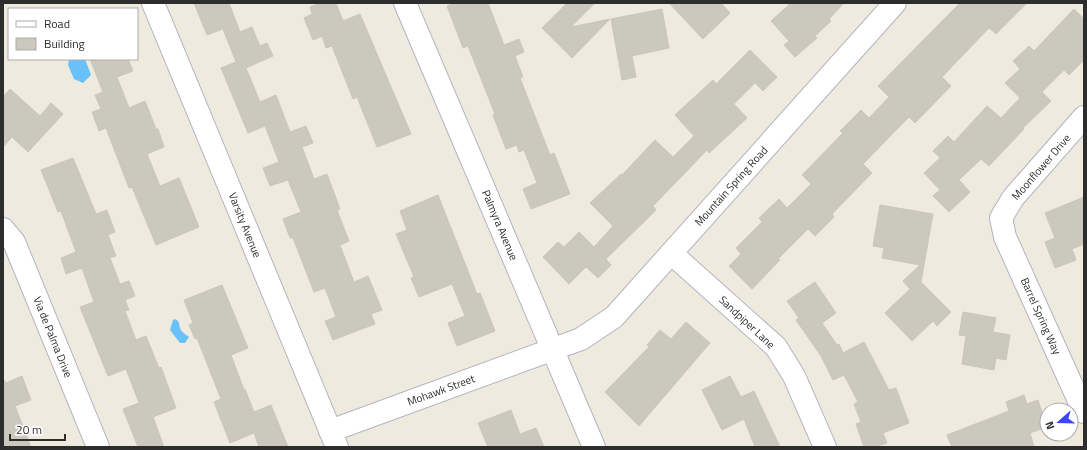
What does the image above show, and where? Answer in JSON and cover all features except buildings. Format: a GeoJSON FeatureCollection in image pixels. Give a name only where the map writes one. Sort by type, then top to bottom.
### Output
{"type":"FeatureCollection","features":[{"type":"Feature","properties":{"kind":"street","name":"Varsity Avenue"},"geometry":{"type":"LineString","coordinates":[[153,3],[333,439]]}},
{"type":"Feature","properties":{"kind":"street","name":"Palmyra Avenue"},"geometry":{"type":"LineString","coordinates":[[405,3],[594,447]]}},
{"type":"Feature","properties":{"kind":"street","name":"Mountain Spring Road"},"geometry":{"type":"LineString","coordinates":[[552,349],[582,339],[614,317],[895,3]]}},
{"type":"Feature","properties":{"kind":"street","name":"Moonflower Drive"},"geometry":{"type":"LineString","coordinates":[[1001,218],[1013,198],[1084,117]]}},
{"type":"Feature","properties":{"kind":"street","name":"Barrel Spring Way"},"geometry":{"type":"LineString","coordinates":[[1001,218],[1005,237],[1084,412]]}},
{"type":"Feature","properties":{"kind":"street","name":"Via de Palma Drive"},"geometry":{"type":"LineString","coordinates":[[3,229],[14,242],[98,447]]}},
{"type":"Feature","properties":{"kind":"street","name":"Sandpiper Lane"},"geometry":{"type":"LineString","coordinates":[[671,253],[776,347],[794,376],[825,447]]}},
{"type":"Feature","properties":{"kind":"street","name":"Mohawk Street"},"geometry":{"type":"LineString","coordinates":[[333,439],[552,349]]}},
{"type":"Feature","properties":{"kind":"water"},"geometry":{"type":"Polygon","coordinates":[[[69,60],[85,60],[91,75],[83,83],[74,79],[68,65],[69,60]]]}},
{"type":"Feature","properties":{"kind":"water"},"geometry":{"type":"Polygon","coordinates":[[[175,319],[179,322],[180,328],[184,334],[189,337],[185,343],[180,343],[170,330],[173,320],[175,319]]]}}]}
